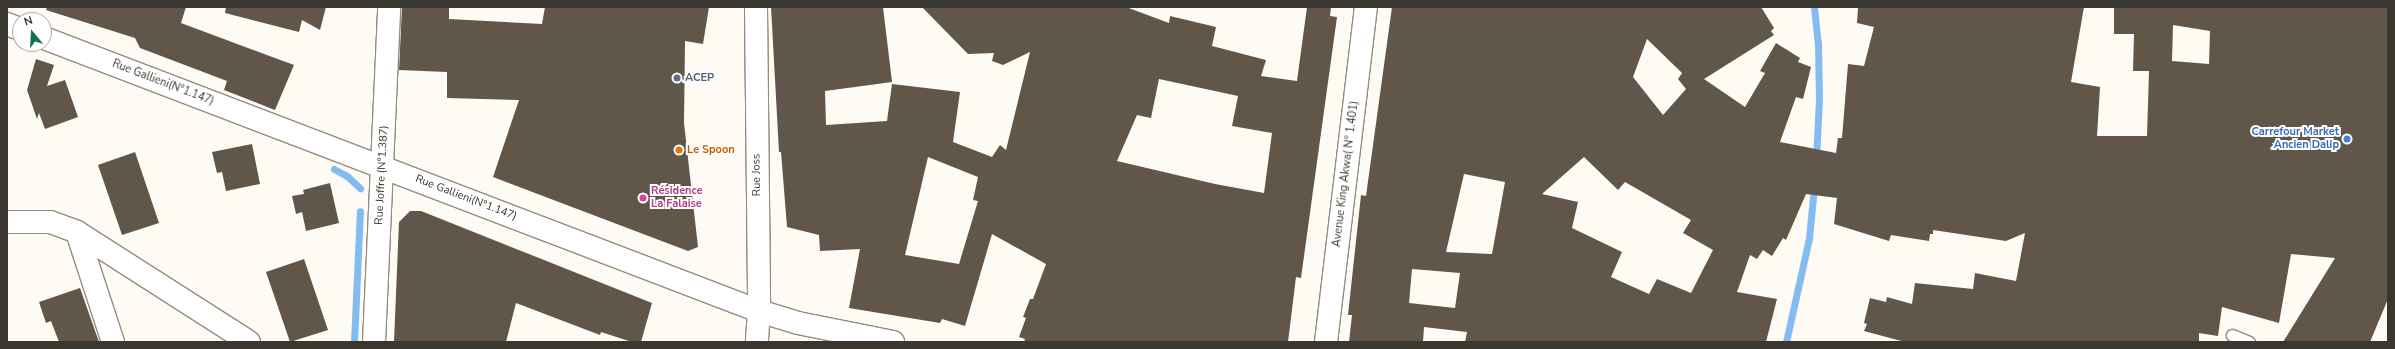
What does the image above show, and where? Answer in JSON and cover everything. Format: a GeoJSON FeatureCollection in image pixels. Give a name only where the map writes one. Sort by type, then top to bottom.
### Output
{"type":"FeatureCollection","features":[{"type":"Feature","properties":{"kind":"street","name":"Rue Joffre (N°1.387)"},"geometry":{"type":"LineString","coordinates":[[374,342],[389,7]]}},
{"type":"Feature","properties":{"kind":"street","name":"Rue Joss"},"geometry":{"type":"LineString","coordinates":[[756,7],[759,311],[757,342]]}},
{"type":"Feature","properties":{"kind":"street","name":"Avenue King Akwa( N° 1.401)"},"geometry":{"type":"LineString","coordinates":[[1326,342],[1366,7]]}},
{"type":"Feature","properties":{"kind":"street","name":"Rue Gallieni(N°1.147)"},"geometry":{"type":"LineString","coordinates":[[52,41],[759,311],[798,323],[893,342]]}},
{"type":"Feature","properties":{"kind":"street"},"geometry":{"type":"LineString","coordinates":[[7,222],[50,222],[77,232],[249,342]]}},
{"type":"Feature","properties":{"kind":"street"},"geometry":{"type":"LineString","coordinates":[[77,232],[113,342]]}},
{"type":"Feature","properties":{"kind":"lane"},"geometry":{"type":"LineString","coordinates":[[2232,335],[2249,342]]}},
{"type":"Feature","properties":{"kind":"building"},"geometry":{"type":"Polygon","coordinates":[[[47,7],[186,7],[181,23],[294,65],[275,110],[224,90],[227,81],[140,48],[135,38],[46,10],[47,7]]]}},
{"type":"Feature","properties":{"kind":"building"},"geometry":{"type":"Polygon","coordinates":[[[226,7],[326,7],[320,30],[302,20],[299,32],[225,13],[226,7]]]}},
{"type":"Feature","properties":{"kind":"building"},"geometry":{"type":"Polygon","coordinates":[[[402,7],[449,8],[449,19],[542,24],[545,7],[709,7],[703,44],[685,41],[684,123],[698,247],[688,251],[493,177],[519,100],[447,98],[447,72],[399,70],[402,7]]]}},
{"type":"Feature","properties":{"kind":"building"},"geometry":{"type":"Polygon","coordinates":[[[771,7],[883,7],[892,82],[825,91],[826,125],[887,121],[892,84],[960,92],[953,142],[992,157],[1000,145],[1006,150],[1030,52],[1003,65],[992,61],[994,53],[968,54],[922,7],[1126,7],[1169,23],[1170,16],[1216,27],[1212,46],[1266,60],[1261,76],[1297,81],[1307,7],[1331,7],[1330,16],[1337,17],[1301,278],[1296,277],[1288,342],[1024,342],[1025,339],[1019,337],[1026,318],[1023,317],[1030,299],[1033,299],[1046,264],[992,234],[965,326],[942,319],[940,323],[849,308],[860,249],[820,251],[819,235],[787,227],[781,152],[779,152],[771,7]],[[1159,79],[1151,118],[1137,115],[1117,161],[1215,184],[1264,193],[1272,133],[1232,126],[1238,96],[1159,79]],[[928,157],[905,255],[959,264],[978,201],[973,200],[978,177],[928,157]]]}},
{"type":"Feature","properties":{"kind":"building"},"geometry":{"type":"Polygon","coordinates":[[[1392,7],[1761,7],[1774,28],[1771,31],[1774,35],[1704,79],[1745,107],[1765,73],[1760,71],[1776,43],[1800,58],[1798,62],[1811,67],[1803,99],[1796,97],[1780,142],[1836,153],[1838,138],[1842,138],[1848,64],[1864,66],[1874,27],[1857,23],[1858,7],[2084,7],[2071,82],[2100,87],[2097,136],[2147,136],[2149,71],[2133,71],[2134,34],[2114,34],[2114,7],[2388,7],[2388,299],[2370,342],[2283,342],[2335,258],[2291,254],[2279,323],[2222,307],[2218,336],[2199,333],[2199,342],[1905,342],[1864,331],[1867,324],[1864,323],[1870,298],[1886,302],[1887,297],[1912,304],[1915,283],[1973,289],[1975,273],[2016,281],[2025,233],[2006,241],[1933,230],[1933,234],[1930,234],[1929,241],[1891,235],[1889,241],[1834,224],[1837,198],[1806,194],[1786,240],[1783,238],[1772,256],[1763,250],[1757,259],[1750,255],[1737,292],[1777,299],[1766,342],[1465,342],[1467,332],[1424,327],[1423,342],[1349,342],[1352,315],[1348,315],[1361,195],[1366,196],[1392,7]],[[2173,25],[2172,61],[2209,64],[2210,31],[2173,25]],[[1647,39],[1633,77],[1663,115],[1686,89],[1678,79],[1682,73],[1647,39]],[[1584,157],[1542,194],[1578,202],[1572,228],[1622,252],[1611,277],[1649,294],[1657,279],[1691,293],[1713,250],[1683,233],[1691,220],[1625,182],[1618,190],[1584,157]],[[1464,174],[1446,252],[1492,254],[1505,182],[1464,174]],[[1412,269],[1409,303],[1455,308],[1460,273],[1412,269]]]}},
{"type":"Feature","properties":{"kind":"building"},"geometry":{"type":"Polygon","coordinates":[[[36,59],[54,65],[47,86],[65,80],[78,117],[45,129],[39,113],[37,119],[27,90],[36,59]]]}},
{"type":"Feature","properties":{"kind":"building"},"geometry":{"type":"Polygon","coordinates":[[[252,144],[260,184],[226,191],[222,172],[217,173],[212,152],[252,144]]]}},
{"type":"Feature","properties":{"kind":"building"},"geometry":{"type":"Polygon","coordinates":[[[135,152],[159,223],[122,235],[98,165],[135,152]]]}},
{"type":"Feature","properties":{"kind":"building"},"geometry":{"type":"Polygon","coordinates":[[[330,183],[339,223],[306,231],[302,212],[296,214],[292,196],[304,194],[303,190],[330,183]]]}},
{"type":"Feature","properties":{"kind":"building"},"geometry":{"type":"Polygon","coordinates":[[[410,211],[421,211],[652,303],[641,342],[632,342],[601,332],[600,335],[516,303],[506,342],[394,342],[399,222],[410,211]]]}},
{"type":"Feature","properties":{"kind":"building"},"geometry":{"type":"Polygon","coordinates":[[[304,259],[328,330],[290,342],[266,272],[304,259]]]}},
{"type":"Feature","properties":{"kind":"building"},"geometry":{"type":"Polygon","coordinates":[[[80,288],[99,342],[59,342],[51,321],[46,323],[39,302],[80,288]]]}},
{"type":"Feature","properties":{"kind":"waterway"},"geometry":{"type":"LineString","coordinates":[[1814,7],[1818,44],[1819,99],[1816,158]]}},
{"type":"Feature","properties":{"kind":"waterway"},"geometry":{"type":"LineString","coordinates":[[334,169],[347,176],[360,188]]}},
{"type":"Feature","properties":{"kind":"waterway"},"geometry":{"type":"LineString","coordinates":[[1786,342],[1809,238],[1814,187]]}},
{"type":"Feature","properties":{"kind":"waterway"},"geometry":{"type":"LineString","coordinates":[[354,342],[360,211]]}},
{"type":"Feature","properties":{"kind":"place","name":"ACEP"},"geometry":{"type":"Point","coordinates":[677,78]}},
{"type":"Feature","properties":{"kind":"place","name":"Carrefour Market Ancien Dalip"},"geometry":{"type":"Point","coordinates":[2347,139]}},
{"type":"Feature","properties":{"kind":"place","name":"Le Spoon"},"geometry":{"type":"Point","coordinates":[679,150]}},
{"type":"Feature","properties":{"kind":"place","name":"Résidence La Falaise"},"geometry":{"type":"Point","coordinates":[643,198]}}]}
